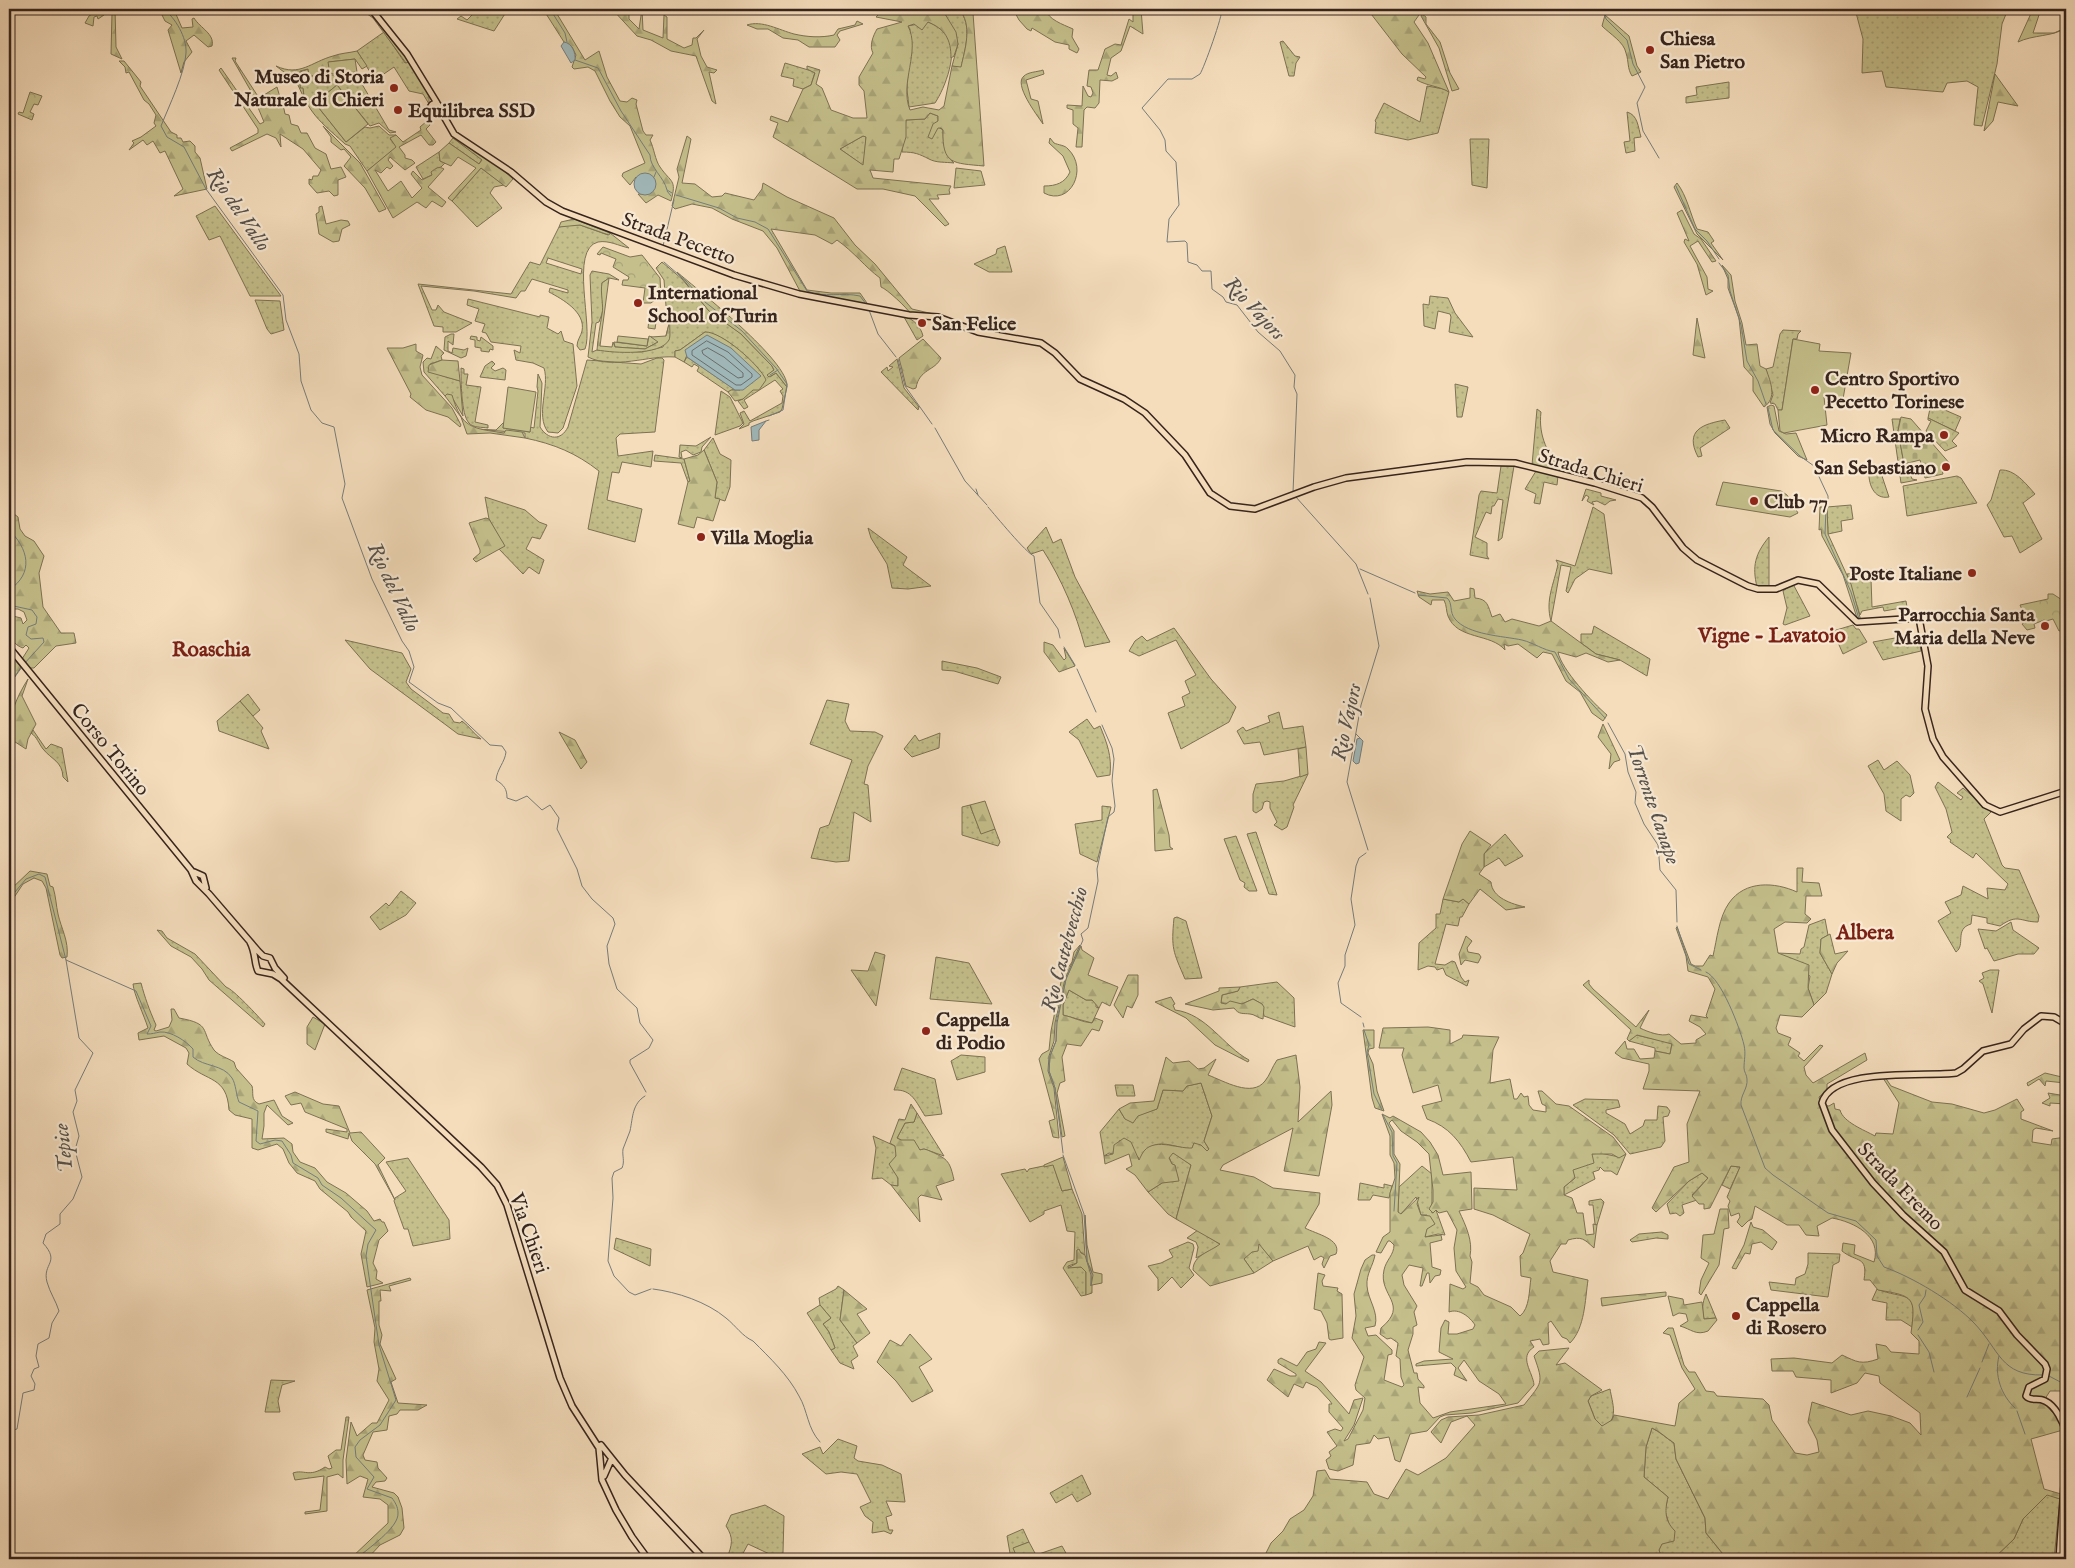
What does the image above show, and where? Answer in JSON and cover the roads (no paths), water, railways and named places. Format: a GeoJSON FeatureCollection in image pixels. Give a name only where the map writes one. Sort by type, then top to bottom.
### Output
{"type":"FeatureCollection","features":[{"type":"Feature","properties":{"kind":"main road","name":"Strada Pecetto"},"geometry":{"type":"LineString","coordinates":[[371,9],[408,54],[430,92],[436,107],[454,134],[506,168],[546,202],[562,211],[726,272],[784,290],[909,315],[946,319],[978,332],[1031,340],[1049,348],[1080,379],[1124,399],[1145,413],[1185,454],[1210,493],[1224,503],[1237,508],[1255,509],[1295,495]]}},
{"type":"Feature","properties":{"kind":"main road","name":"Strada Chieri"},"geometry":{"type":"LineString","coordinates":[[1295,495],[1346,478],[1467,462],[1515,463],[1595,482],[1642,498],[1652,507],[1690,555],[1748,586],[1766,590],[1798,580],[1808,581],[1826,590],[1857,622],[1919,618],[1928,666],[1925,709],[1935,743],[1950,764],[1985,805],[1996,812],[2009,810],[2065,793],[2066,811]]}},
{"type":"Feature","properties":{"kind":"main road","name":"Corso Torino"},"geometry":{"type":"LineString","coordinates":[[9,647],[196,875],[195,880],[201,882],[250,942]]}},
{"type":"Feature","properties":{"kind":"main road","name":"Via Chieri"},"geometry":{"type":"LineString","coordinates":[[250,942],[263,956],[270,958],[273,965],[330,1024]]}},
{"type":"Feature","properties":{"kind":"main road","name":"Via Chieri"},"geometry":{"type":"LineString","coordinates":[[250,942],[255,951],[258,971],[269,973],[281,979],[481,1167],[497,1185],[513,1224],[560,1378],[572,1406],[609,1458],[704,1559]]}},
{"type":"Feature","properties":{"kind":"main road"},"geometry":{"type":"LineString","coordinates":[[256,961],[263,956]]}},
{"type":"Feature","properties":{"kind":"main road"},"geometry":{"type":"LineString","coordinates":[[269,973],[273,965]]}},
{"type":"Feature","properties":{"kind":"main road","name":"Strada Eremo"},"geometry":{"type":"LineString","coordinates":[[2066,1024],[2054,1017],[2042,1016],[2024,1029],[2011,1044],[1982,1051],[1963,1070],[1956,1072],[1864,1077],[1830,1090],[1826,1095],[1823,1109],[1832,1130],[1842,1145],[1873,1183],[1903,1215],[1944,1252],[1964,1290],[1999,1311],[2017,1335],[2045,1364],[2047,1369],[2045,1379],[2029,1387],[2026,1396],[2031,1400],[2045,1401],[2049,1404],[2063,1423],[2066,1432]]}},
{"type":"Feature","properties":{"kind":"main road","name":"Via Chieri"},"geometry":{"type":"LineString","coordinates":[[585,1425],[599,1448],[600,1458],[606,1467]]}},
{"type":"Feature","properties":{"kind":"main road"},"geometry":{"type":"LineString","coordinates":[[2059,1559],[2066,1457]]}},
{"type":"Feature","properties":{"kind":"main road"},"geometry":{"type":"LineString","coordinates":[[600,1458],[609,1458],[602,1480],[626,1528],[648,1559]]}},
{"type":"Feature","properties":{"kind":"main road"},"geometry":{"type":"LineString","coordinates":[[606,1467],[625,1475]]}},
{"type":"Feature","properties":{"kind":"water"},"geometry":{"type":"Polygon","coordinates":[[[564,42],[571,46],[575,54],[575,60],[571,63],[561,46],[564,42]]]}},
{"type":"Feature","properties":{"kind":"water"},"geometry":{"type":"Polygon","coordinates":[[[645,173],[655,180],[656,184],[649,194],[645,195],[635,188],[634,184],[641,174],[645,173]]]}},
{"type":"Feature","properties":{"kind":"water"},"geometry":{"type":"Polygon","coordinates":[[[707,335],[731,348],[761,376],[743,390],[735,390],[687,357],[685,350],[707,335]]]}},
{"type":"Feature","properties":{"kind":"water"},"geometry":{"type":"Polygon","coordinates":[[[766,421],[759,430],[759,440],[752,441],[751,427],[766,421]]]}},
{"type":"Feature","properties":{"kind":"water"},"geometry":{"type":"Polygon","coordinates":[[[1360,738],[1363,741],[1359,763],[1356,764],[1353,761],[1357,739],[1360,738]]]}},
{"type":"Feature","properties":{"kind":"waterway","name":"Rio del Vallo"},"geometry":{"type":"LineString","coordinates":[[164,9],[180,28],[185,41],[186,53],[180,80],[161,126],[167,137],[184,147],[206,189],[283,295],[286,320],[299,354],[301,381],[311,410],[322,423],[334,427],[345,484],[342,498],[372,579],[402,641],[409,651],[414,667],[409,682],[438,703],[451,708],[490,745],[502,746],[506,752],[496,780],[504,788],[507,798],[516,801],[527,796],[542,810],[550,805],[559,818],[557,829],[577,869],[582,886],[592,899],[613,918],[615,924],[607,946],[609,964],[617,989],[637,1008],[640,1023],[653,1040],[649,1048],[630,1060],[646,1092]]}},
{"type":"Feature","properties":{"kind":"waterway","name":"Rio Castelvecchio"},"geometry":{"type":"LineString","coordinates":[[550,9],[565,33],[567,42]]}},
{"type":"Feature","properties":{"kind":"waterway","name":"Rio Vajors"},"geometry":{"type":"LineString","coordinates":[[1222,9],[1220,21],[1200,74],[1192,79],[1168,79],[1142,108],[1160,130],[1165,140],[1166,151],[1176,162],[1179,205],[1169,219],[1167,242],[1185,241],[1187,243],[1188,262],[1197,265],[1202,271],[1211,271],[1212,289],[1223,297],[1226,302],[1237,305],[1258,332],[1280,351],[1295,375],[1294,387],[1297,394],[1293,493]]}},
{"type":"Feature","properties":{"kind":"waterway"},"geometry":{"type":"LineString","coordinates":[[1603,9],[1606,19],[1627,40],[1633,64],[1645,87],[1637,103],[1643,131],[1659,158]]}},
{"type":"Feature","properties":{"kind":"waterway","name":"Rio Castelvecchio"},"geometry":{"type":"LineString","coordinates":[[575,60],[598,68],[621,111],[650,155],[652,164],[667,190],[672,193]]}},
{"type":"Feature","properties":{"kind":"waterway","name":"Rio Castelvecchio"},"geometry":{"type":"LineString","coordinates":[[654,177],[656,172]]}},
{"type":"Feature","properties":{"kind":"waterway"},"geometry":{"type":"LineString","coordinates":[[1676,186],[1695,229],[1707,241],[1719,259]]}},
{"type":"Feature","properties":{"kind":"waterway","name":"Rio Castelvecchio"},"geometry":{"type":"LineString","coordinates":[[667,191],[671,196]]}},
{"type":"Feature","properties":{"kind":"waterway","name":"Rio Castelvecchio"},"geometry":{"type":"LineString","coordinates":[[676,195],[719,208],[737,218],[755,222],[768,229],[807,291],[820,294],[860,296],[866,304]]}},
{"type":"Feature","properties":{"kind":"waterway"},"geometry":{"type":"LineString","coordinates":[[663,246],[674,200]]}},
{"type":"Feature","properties":{"kind":"waterway"},"geometry":{"type":"LineString","coordinates":[[664,262],[686,281],[705,302],[742,331],[776,368],[787,384],[783,410],[769,416]]}},
{"type":"Feature","properties":{"kind":"waterway"},"geometry":{"type":"LineString","coordinates":[[1719,263],[1728,275],[1730,291],[1741,325],[1747,361],[1758,381],[1766,404]]}},
{"type":"Feature","properties":{"kind":"waterway","name":"Rio Castelvecchio"},"geometry":{"type":"LineString","coordinates":[[869,310],[878,334],[896,357]]}},
{"type":"Feature","properties":{"kind":"waterway","name":"Rio Castelvecchio"},"geometry":{"type":"LineString","coordinates":[[898,359],[905,386],[932,424]]}},
{"type":"Feature","properties":{"kind":"waterway"},"geometry":{"type":"LineString","coordinates":[[770,375],[778,370]]}},
{"type":"Feature","properties":{"kind":"waterway"},"geometry":{"type":"LineString","coordinates":[[1768,408],[1773,430],[1800,456],[1814,466],[1828,496],[1828,503]]}},
{"type":"Feature","properties":{"kind":"waterway","name":"Rio Castelvecchio"},"geometry":{"type":"LineString","coordinates":[[935,428],[965,481],[987,505]]}},
{"type":"Feature","properties":{"kind":"waterway","name":"Rio Castelvecchio"},"geometry":{"type":"LineString","coordinates":[[976,489],[978,495]]}},
{"type":"Feature","properties":{"kind":"waterway","name":"Rio Vajors"},"geometry":{"type":"LineString","coordinates":[[1295,496],[1356,564],[1368,594]]}},
{"type":"Feature","properties":{"kind":"waterway","name":"Rio Castelvecchio"},"geometry":{"type":"LineString","coordinates":[[988,507],[1018,542],[1034,556],[1040,603],[1058,629],[1060,638]]}},
{"type":"Feature","properties":{"kind":"waterway"},"geometry":{"type":"LineString","coordinates":[[1826,508],[1825,534],[1851,592],[1859,619]]}},
{"type":"Feature","properties":{"kind":"waterway","name":"Tepice"},"geometry":{"type":"LineString","coordinates":[[9,530],[21,545],[26,560],[23,576],[9,590]]}},
{"type":"Feature","properties":{"kind":"waterway","name":"Torrente Canape"},"geometry":{"type":"LineString","coordinates":[[1360,569],[1415,593]]}},
{"type":"Feature","properties":{"kind":"waterway","name":"Torrente Canape"},"geometry":{"type":"LineString","coordinates":[[1418,595],[1447,598],[1455,619],[1477,632],[1522,640],[1555,652],[1569,679],[1605,718]]}},
{"type":"Feature","properties":{"kind":"waterway","name":"Rio Vajors"},"geometry":{"type":"LineString","coordinates":[[1368,850],[1347,782],[1361,705],[1379,646],[1370,598]]}},
{"type":"Feature","properties":{"kind":"waterway","name":"Tepice"},"geometry":{"type":"LineString","coordinates":[[9,605],[32,610],[37,617],[36,624],[28,627],[26,635],[31,639],[43,638],[44,642],[24,664]]}},
{"type":"Feature","properties":{"kind":"waterway","name":"Rio Castelvecchio"},"geometry":{"type":"LineString","coordinates":[[1064,647],[1075,665]]}},
{"type":"Feature","properties":{"kind":"waterway","name":"Tepice"},"geometry":{"type":"LineString","coordinates":[[9,685],[22,667]]}},
{"type":"Feature","properties":{"kind":"waterway","name":"Rio Castelvecchio"},"geometry":{"type":"LineString","coordinates":[[1077,669],[1096,712]]}},
{"type":"Feature","properties":{"kind":"waterway","name":"Torrente Canape"},"geometry":{"type":"LineString","coordinates":[[1608,723],[1625,754],[1628,772],[1636,792],[1635,803],[1644,824],[1658,845],[1660,870],[1676,890],[1677,922]]}},
{"type":"Feature","properties":{"kind":"waterway","name":"Rio Castelvecchio"},"geometry":{"type":"LineString","coordinates":[[1063,1153],[1055,1088],[1049,1071],[1050,1056],[1056,1041],[1056,1023],[1066,979],[1083,940],[1081,934],[1088,928],[1098,881],[1097,869],[1108,817],[1114,812],[1115,806],[1112,781],[1114,759],[1112,748],[1102,725]]}},
{"type":"Feature","properties":{"kind":"waterway","name":"Rio Vajors"},"geometry":{"type":"LineString","coordinates":[[1356,734],[1360,738]]}},
{"type":"Feature","properties":{"kind":"waterway","name":"Rio Vajors"},"geometry":{"type":"LineString","coordinates":[[1361,1017],[1341,1003],[1338,983],[1345,966],[1345,955],[1355,925],[1351,899],[1356,866],[1359,858],[1366,853]]}},
{"type":"Feature","properties":{"kind":"waterway","name":"Tepice"},"geometry":{"type":"LineString","coordinates":[[9,899],[26,879],[39,874],[45,877],[66,960],[79,1038],[93,1053],[75,1090],[77,1101],[73,1112],[79,1136],[75,1150],[82,1177],[73,1199],[60,1214],[60,1224],[46,1234],[43,1243],[51,1255],[46,1276],[59,1311],[52,1323],[49,1338],[38,1344],[36,1356],[39,1367],[34,1369],[31,1376],[35,1384],[34,1390],[23,1393],[17,1429],[9,1431]]}},
{"type":"Feature","properties":{"kind":"waterway","name":"Torrente Canape"},"geometry":{"type":"LineString","coordinates":[[1677,926],[1689,964],[1701,970]]}},
{"type":"Feature","properties":{"kind":"waterway"},"geometry":{"type":"LineString","coordinates":[[66,960],[136,991],[151,1026],[147,1034],[164,1032],[173,1035],[193,1049],[193,1057],[197,1060],[228,1073],[233,1080],[239,1102],[258,1111],[256,1141],[260,1144],[275,1140],[282,1141],[291,1155],[293,1163],[318,1178],[322,1185],[341,1198],[376,1230],[368,1244],[366,1256],[379,1345],[396,1400],[380,1425],[360,1440],[355,1447],[356,1457],[374,1477],[367,1489],[392,1498],[398,1513],[397,1519],[388,1532],[356,1559]]}},
{"type":"Feature","properties":{"kind":"waterway"},"geometry":{"type":"LineString","coordinates":[[1706,972],[1712,976],[1724,993],[1742,1037],[1745,1048],[1744,1068],[1747,1083],[1741,1105],[1765,1168],[1828,1213],[1856,1221],[1876,1240],[1877,1256],[1884,1267],[1919,1283],[1955,1306],[1974,1323],[2002,1360],[2009,1366],[2029,1374],[2043,1375]]}},
{"type":"Feature","properties":{"kind":"waterway","name":"Rio Vajors"},"geometry":{"type":"LineString","coordinates":[[1363,1023],[1364,1027]]}},
{"type":"Feature","properties":{"kind":"waterway","name":"Rio Vajors"},"geometry":{"type":"LineString","coordinates":[[1364,1030],[1369,1045],[1367,1052],[1374,1094],[1382,1110]]}},
{"type":"Feature","properties":{"kind":"waterway","name":"Rio del Vallo"},"geometry":{"type":"LineString","coordinates":[[645,1096],[635,1107],[630,1131],[623,1149],[622,1168],[614,1172],[612,1178],[613,1198],[608,1261],[614,1276],[629,1292],[635,1295],[651,1289]]}},
{"type":"Feature","properties":{"kind":"waterway","name":"Rio Vajors"},"geometry":{"type":"LineString","coordinates":[[1383,1115],[1392,1132],[1393,1156],[1397,1163],[1394,1211]]}},
{"type":"Feature","properties":{"kind":"waterway","name":"Rio Castelvecchio"},"geometry":{"type":"LineString","coordinates":[[1063,1155],[1084,1214],[1087,1261],[1092,1274],[1091,1285]]}},
{"type":"Feature","properties":{"kind":"waterway","name":"Rio del Vallo"},"geometry":{"type":"LineString","coordinates":[[653,1289],[682,1295],[710,1307],[753,1341],[795,1388],[812,1431],[820,1442]]}},
{"type":"Feature","properties":{"kind":"waterway"},"geometry":{"type":"LineString","coordinates":[[1918,1330],[1923,1322],[1919,1305],[1925,1296],[1926,1290]]}},
{"type":"Feature","properties":{"kind":"waterway"},"geometry":{"type":"LineString","coordinates":[[1918,1335],[1929,1352],[1934,1372]]}},
{"type":"Feature","properties":{"kind":"waterway"},"geometry":{"type":"LineString","coordinates":[[1982,1362],[1989,1344]]}},
{"type":"Feature","properties":{"kind":"waterway"},"geometry":{"type":"LineString","coordinates":[[1999,1356],[1997,1370],[2002,1391],[2015,1408]]}},
{"type":"Feature","properties":{"kind":"waterway"},"geometry":{"type":"LineString","coordinates":[[1967,1397],[1980,1368]]}},
{"type":"Feature","properties":{"kind":"waterway"},"geometry":{"type":"LineString","coordinates":[[2049,1376],[2066,1385]]}},
{"type":"Feature","properties":{"kind":"waterway"},"geometry":{"type":"LineString","coordinates":[[2017,1411],[2025,1434]]}},
{"type":"Feature","properties":{"kind":"waterway","name":"Tepice"},"geometry":{"type":"LineString","coordinates":[[9,1485],[11,1504],[9,1509]]}},
{"type":"Feature","properties":{"kind":"place","name":"Chiesa San Pietro"},"geometry":{"type":"Point","coordinates":[1650,50]}},
{"type":"Feature","properties":{"kind":"place","name":"Museo di Storia Naturale di Chieri"},"geometry":{"type":"Point","coordinates":[394,88]}},
{"type":"Feature","properties":{"kind":"place","name":"Equilibrea SSD"},"geometry":{"type":"Point","coordinates":[398,110]}},
{"type":"Feature","properties":{"kind":"place","name":"International School of Turin"},"geometry":{"type":"Point","coordinates":[638,303]}},
{"type":"Feature","properties":{"kind":"place","name":"San Felice"},"geometry":{"type":"Point","coordinates":[922,323]}},
{"type":"Feature","properties":{"kind":"place","name":"Centro Sportivo Pecetto Torinese"},"geometry":{"type":"Point","coordinates":[1815,390]}},
{"type":"Feature","properties":{"kind":"place","name":"Micro Rampa"},"geometry":{"type":"Point","coordinates":[1944,435]}},
{"type":"Feature","properties":{"kind":"place","name":"San Sebastiano"},"geometry":{"type":"Point","coordinates":[1946,467]}},
{"type":"Feature","properties":{"kind":"place","name":"Club 77"},"geometry":{"type":"Point","coordinates":[1754,501]}},
{"type":"Feature","properties":{"kind":"place","name":"Villa Moglia"},"geometry":{"type":"Point","coordinates":[701,537]}},
{"type":"Feature","properties":{"kind":"place","name":"Poste Italiane"},"geometry":{"type":"Point","coordinates":[1972,573]}},
{"type":"Feature","properties":{"kind":"place","name":"Parrocchia Santa Maria della Neve"},"geometry":{"type":"Point","coordinates":[2045,626]}},
{"type":"Feature","properties":{"kind":"place","name":"Cappella di Podio"},"geometry":{"type":"Point","coordinates":[926,1031]}},
{"type":"Feature","properties":{"kind":"place","name":"Cappella di Rosero"},"geometry":{"type":"Point","coordinates":[1736,1316]}},
{"type":"Feature","properties":{"kind":"district","name":"Vigne - Lavatoio"},"geometry":{"type":"Point","coordinates":[1772,635]}},
{"type":"Feature","properties":{"kind":"district","name":"Roaschia"},"geometry":{"type":"Point","coordinates":[211,649]}},
{"type":"Feature","properties":{"kind":"district","name":"Albera"},"geometry":{"type":"Point","coordinates":[1865,932]}}]}
